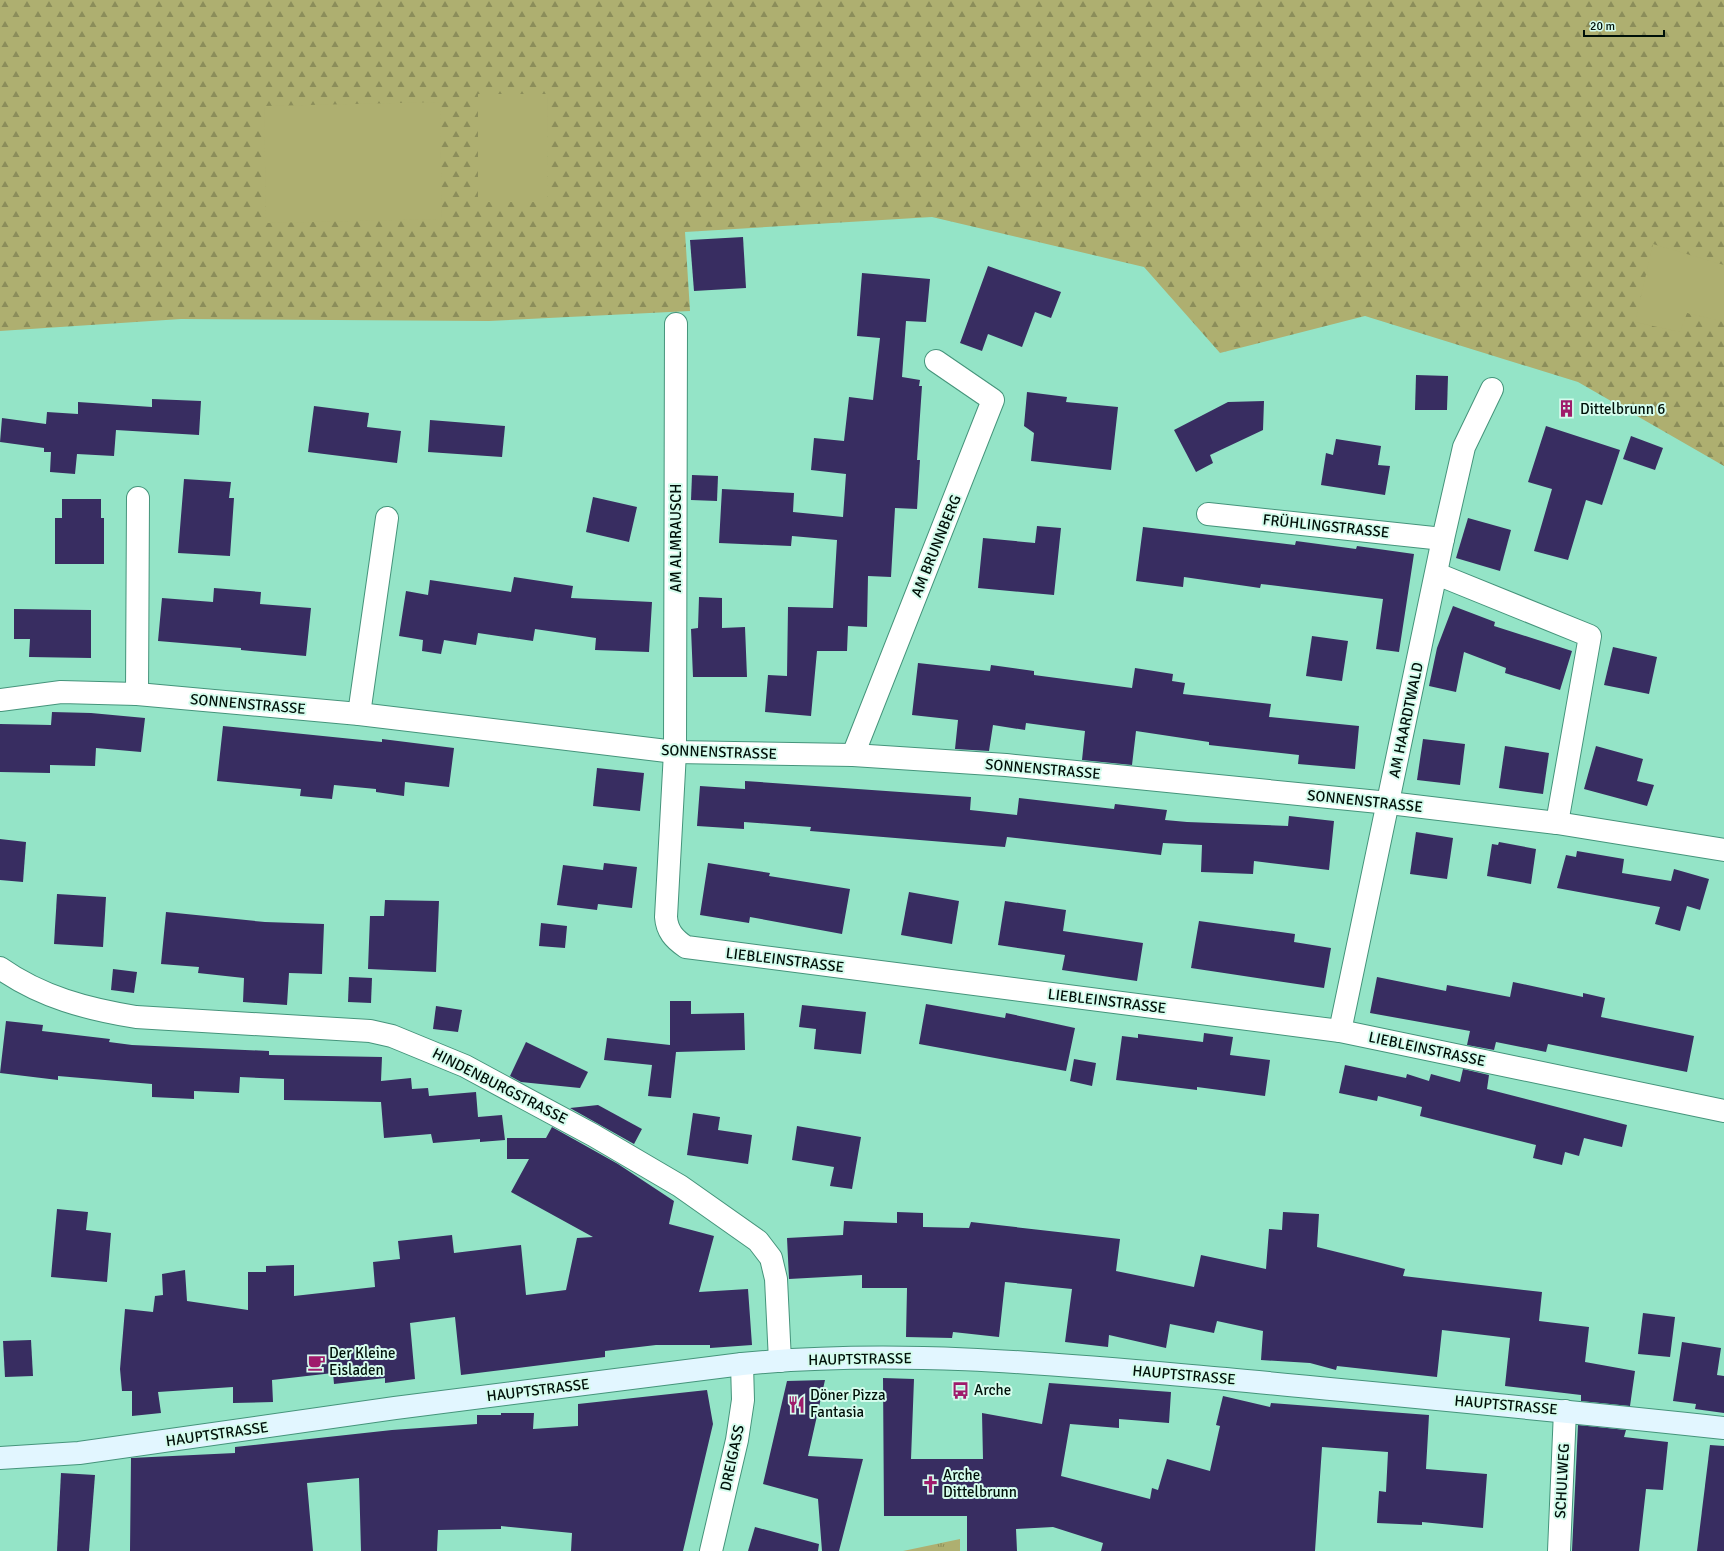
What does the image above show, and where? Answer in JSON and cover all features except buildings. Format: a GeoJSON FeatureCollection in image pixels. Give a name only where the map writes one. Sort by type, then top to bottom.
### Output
{"type":"FeatureCollection","features":[{"type":"Feature","properties":{"kind":"street","name":"AM ALMRAUSCH"},"geometry":{"type":"LineString","coordinates":[[676,324],[676,752]]}},
{"type":"Feature","properties":{"kind":"street","name":"AM BRUNNBERG"},"geometry":{"type":"LineString","coordinates":[[853,755],[993,400],[936,361]]}},
{"type":"Feature","properties":{"kind":"street","name":"AM HAARDTWALD"},"geometry":{"type":"LineString","coordinates":[[1340,1031],[1437,574],[1443,539],[1464,446],[1492,389]]}},
{"type":"Feature","properties":{"kind":"street"},"geometry":{"type":"LineString","coordinates":[[137,694],[138,498]]}},
{"type":"Feature","properties":{"kind":"street","name":"FRÜHLINGSTRASSE"},"geometry":{"type":"LineString","coordinates":[[1208,514],[1443,539]]}},
{"type":"Feature","properties":{"kind":"street"},"geometry":{"type":"LineString","coordinates":[[359,714],[387,518]]}},
{"type":"Feature","properties":{"kind":"street"},"geometry":{"type":"LineString","coordinates":[[1437,574],[1590,636],[1557,822]]}},
{"type":"Feature","properties":{"kind":"street","name":"SONNENSTRASSE"},"geometry":{"type":"LineString","coordinates":[[0,700],[61,692],[137,694],[359,714],[676,752],[853,755],[1006,765],[1389,803],[1557,822],[1724,850]]}},
{"type":"Feature","properties":{"kind":"street","name":"LIEBLEINSTRASSE"},"geometry":{"type":"LineString","coordinates":[[676,752],[666,917],[667,926],[671,934],[678,942],[686,947],[1340,1031],[1724,1111]]}},
{"type":"Feature","properties":{"kind":"street","name":"HINDENBURGSTRASSE"},"geometry":{"type":"LineString","coordinates":[[0,968],[15,978],[63,1001],[100,1011],[136,1017],[370,1031],[392,1036],[465,1066],[593,1135],[680,1186],[758,1241],[771,1258],[776,1279],[780,1361]]}},
{"type":"Feature","properties":{"kind":"street","name":"HAUPTSTRASSE"},"geometry":{"type":"LineString","coordinates":[[0,1458],[78,1453],[395,1408],[742,1364],[878,1357],[1062,1364],[1565,1411],[1724,1428]]}},
{"type":"Feature","properties":{"kind":"street","name":"DREIGASS"},"geometry":{"type":"LineString","coordinates":[[711,1551],[737,1440],[743,1400],[742,1364]]}},
{"type":"Feature","properties":{"kind":"street","name":"SCHULWEG"},"geometry":{"type":"LineString","coordinates":[[1559,1551],[1565,1411]]}},
{"type":"Feature","properties":{"kind":"green space"},"geometry":{"type":"Polygon","coordinates":[[[0,0],[1724,0],[1724,466],[1578,382],[1365,316],[1220,353],[1144,267],[932,217],[685,232],[690,311],[489,321],[181,319],[0,331],[0,0]]]}},
{"type":"Feature","properties":{"kind":"green space"},"geometry":{"type":"Polygon","coordinates":[[[478,94],[548,94],[547,202],[478,202],[478,94]]]}},
{"type":"Feature","properties":{"kind":"green space"},"geometry":{"type":"Polygon","coordinates":[[[440,102],[442,219],[266,223],[264,106],[440,102]]]}},
{"type":"Feature","properties":{"kind":"green space"},"geometry":{"type":"Polygon","coordinates":[[[1653,244],[1724,265],[1724,322],[1687,313],[1680,332],[1635,322],[1653,244]]]}},
{"type":"Feature","properties":{"kind":"green space"},"geometry":{"type":"Polygon","coordinates":[[[960,1539],[960,1551],[903,1551],[960,1539]]]}},
{"type":"Feature","properties":{"kind":"place","name":"Dittelbrunn 6"},"geometry":{"type":"Point","coordinates":[1567,409]}},
{"type":"Feature","properties":{"kind":"place","name":"Der Kleine Eisladen"},"geometry":{"type":"Point","coordinates":[316,1362]}},
{"type":"Feature","properties":{"kind":"place","name":"Arche"},"geometry":{"type":"Point","coordinates":[961,1390]}},
{"type":"Feature","properties":{"kind":"place","name":"Döner Pizza Fantasia"},"geometry":{"type":"Point","coordinates":[797,1404]}},
{"type":"Feature","properties":{"kind":"place","name":"Arche Dittelbrunn"},"geometry":{"type":"Point","coordinates":[930,1484]}}]}
